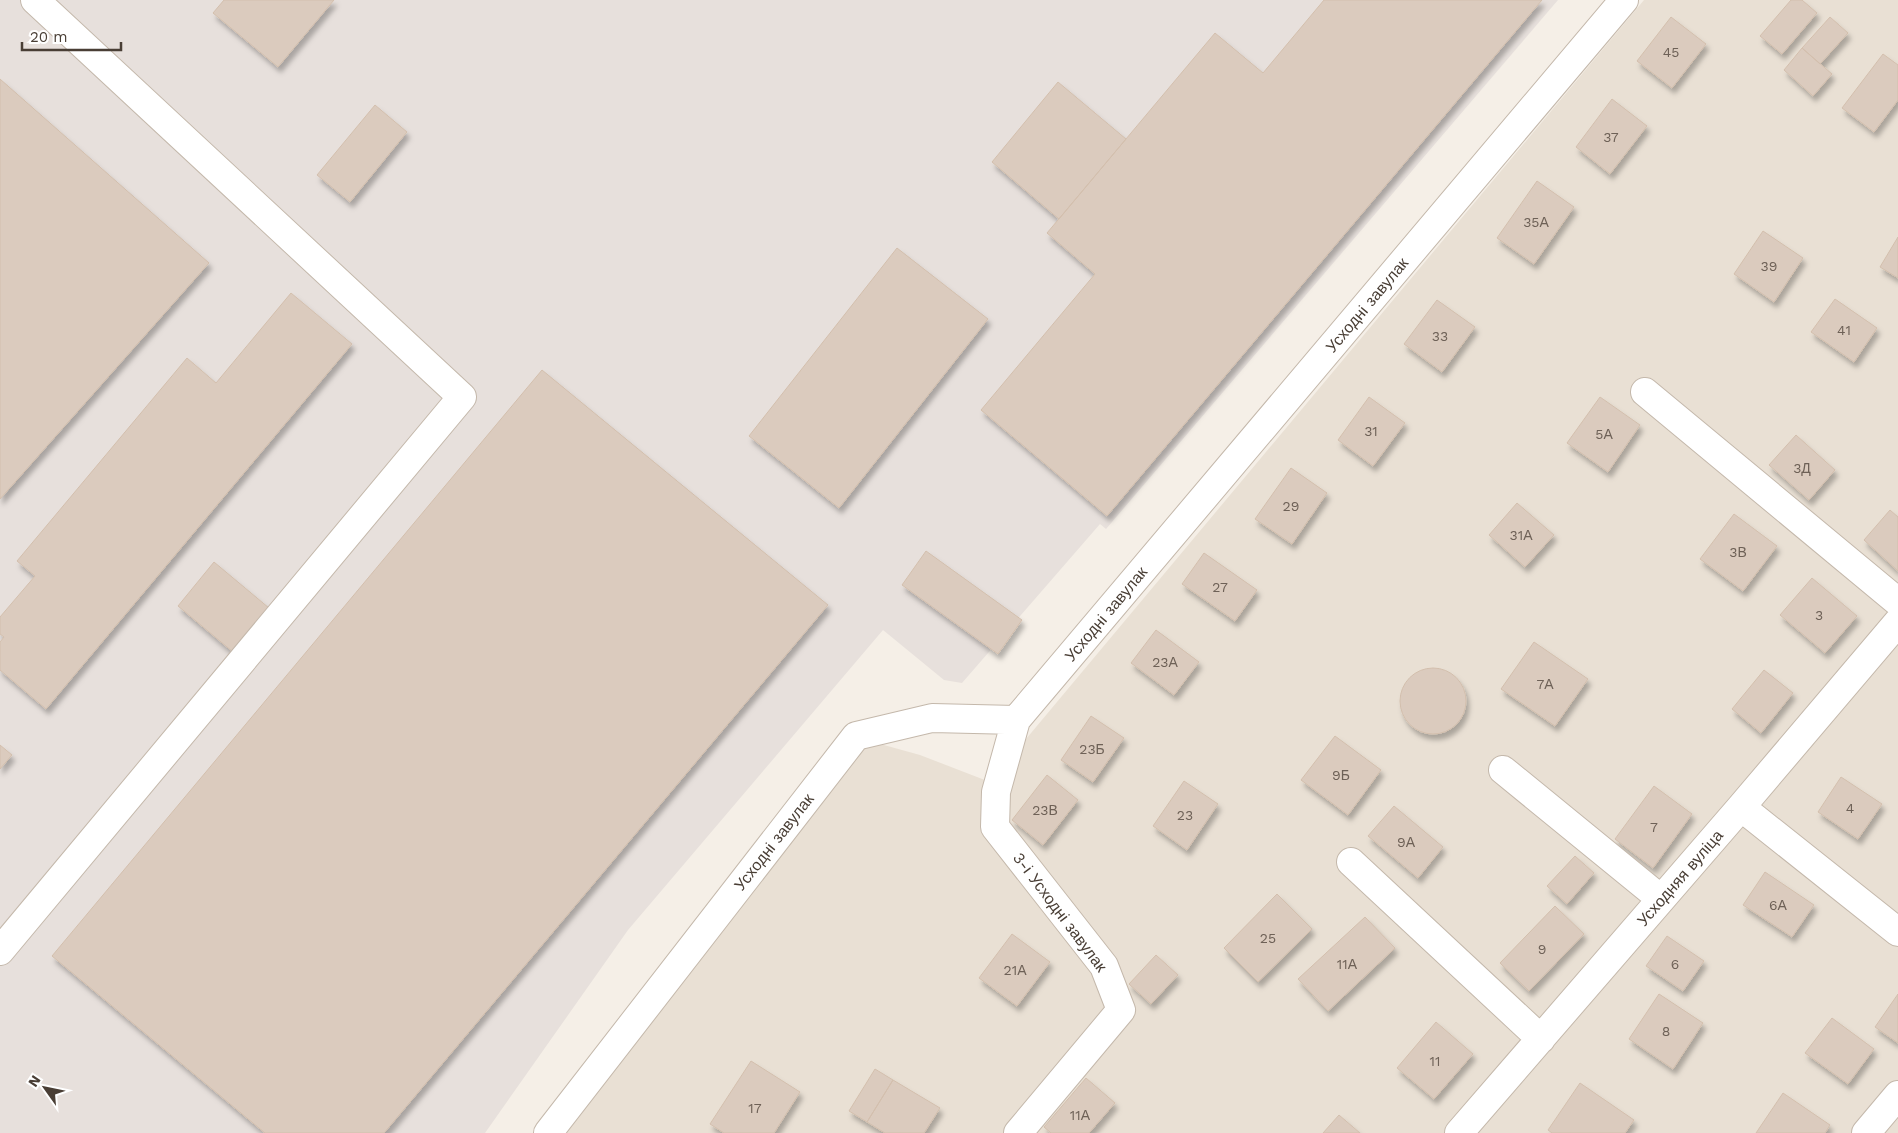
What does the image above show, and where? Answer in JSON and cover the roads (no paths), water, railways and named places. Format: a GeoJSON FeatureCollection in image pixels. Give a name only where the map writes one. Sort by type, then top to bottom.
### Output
{"type":"FeatureCollection","features":[{"type":"Feature","properties":{"kind":"street"},"geometry":{"type":"LineString","coordinates":[[0,951],[462,396],[35,0]]}},
{"type":"Feature","properties":{"kind":"street","name":"Усходні завулак"},"geometry":{"type":"LineString","coordinates":[[548,1133],[856,736],[932,718],[1016,720],[1624,0]]}},
{"type":"Feature","properties":{"kind":"street"},"geometry":{"type":"LineString","coordinates":[[1644,392],[1898,602]]}},
{"type":"Feature","properties":{"kind":"street","name":"Усходняя вуліца"},"geometry":{"type":"LineString","coordinates":[[1459,1133],[1898,622]]}},
{"type":"Feature","properties":{"kind":"street","name":"3-і Усходні завулак"},"geometry":{"type":"LineString","coordinates":[[1016,720],[996,792],[995,826],[1104,966],[1121,1010],[1018,1133]]}},
{"type":"Feature","properties":{"kind":"street"},"geometry":{"type":"LineString","coordinates":[[1503,770],[1661,899]]}},
{"type":"Feature","properties":{"kind":"street"},"geometry":{"type":"LineString","coordinates":[[1741,807],[1898,932]]}},
{"type":"Feature","properties":{"kind":"street"},"geometry":{"type":"LineString","coordinates":[[1351,862],[1541,1039]]}},
{"type":"Feature","properties":{"kind":"street"},"geometry":{"type":"LineString","coordinates":[[1866,1133],[1898,1095]]}}]}
